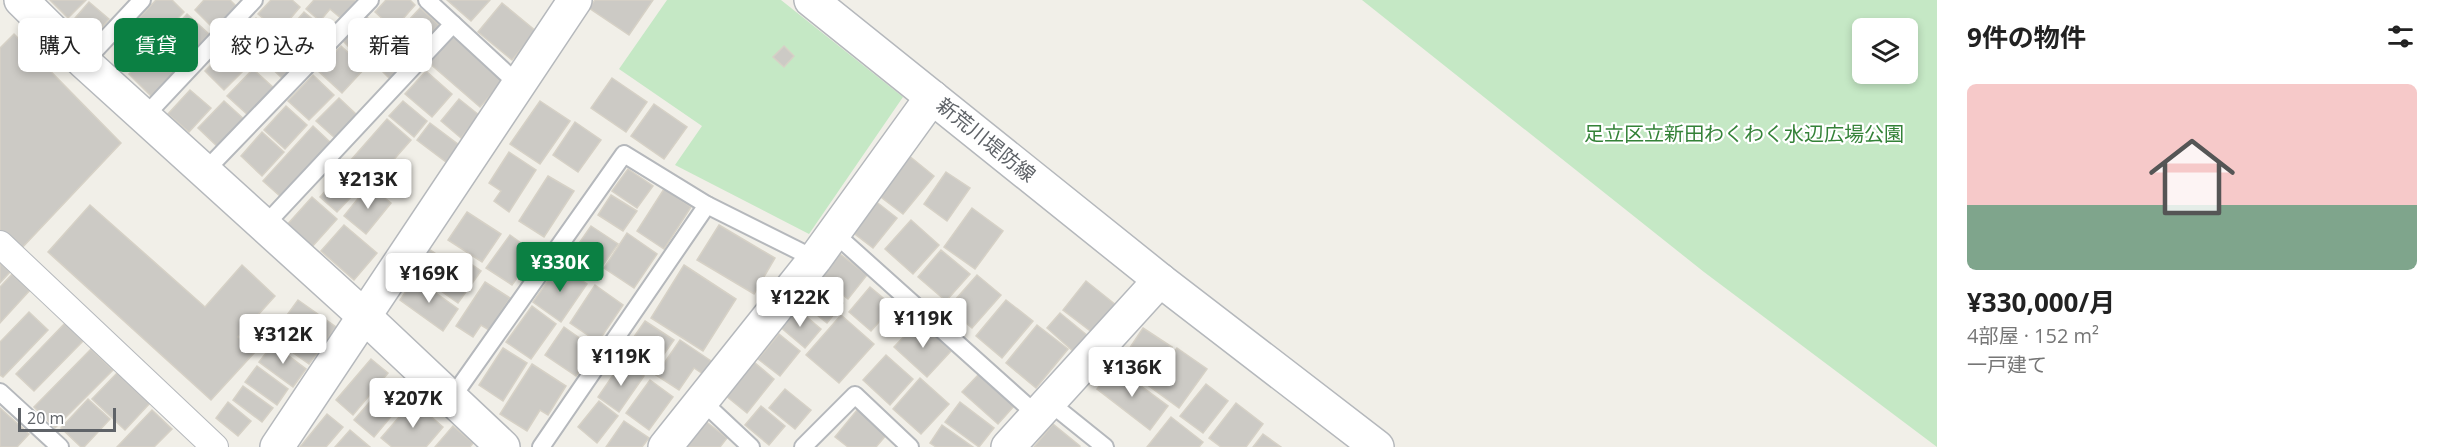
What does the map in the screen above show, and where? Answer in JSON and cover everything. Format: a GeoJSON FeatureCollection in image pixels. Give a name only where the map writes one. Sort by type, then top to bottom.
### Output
{"type":"FeatureCollection","features":[{"type":"Feature","properties":{"kind":"street"},"geometry":{"type":"LineString","coordinates":[[22,0],[40,18]]}},
{"type":"Feature","properties":{"kind":"street"},"geometry":{"type":"LineString","coordinates":[[278,447],[575,0]]}},
{"type":"Feature","properties":{"kind":"street","name":"新荒川堤防線"},"geometry":{"type":"LineString","coordinates":[[811,0],[1160,280],[1377,447]]}},
{"type":"Feature","properties":{"kind":"street"},"geometry":{"type":"LineString","coordinates":[[95,72],[364,316],[503,447]]}},
{"type":"Feature","properties":{"kind":"street"},"geometry":{"type":"LineString","coordinates":[[665,447],[815,259],[932,97]]}},
{"type":"Feature","properties":{"kind":"street"},"geometry":{"type":"LineString","coordinates":[[0,244],[215,447]]}},
{"type":"Feature","properties":{"kind":"street"},"geometry":{"type":"LineString","coordinates":[[1008,447],[1160,280]]}},
{"type":"Feature","properties":{"kind":"lane"},"geometry":{"type":"LineString","coordinates":[[102,43],[142,0]]}},
{"type":"Feature","properties":{"kind":"lane"},"geometry":{"type":"LineString","coordinates":[[145,116],[254,0]]}},
{"type":"Feature","properties":{"kind":"lane"},"geometry":{"type":"LineString","coordinates":[[205,171],[370,0]]}},
{"type":"Feature","properties":{"kind":"lane"},"geometry":{"type":"LineString","coordinates":[[427,0],[519,85]]}},
{"type":"Feature","properties":{"kind":"lane"},"geometry":{"type":"LineString","coordinates":[[264,226],[453,24]]}},
{"type":"Feature","properties":{"kind":"lane"},"geometry":{"type":"LineString","coordinates":[[451,399],[624,154],[707,204],[815,259]]}},
{"type":"Feature","properties":{"kind":"lane"},"geometry":{"type":"LineString","coordinates":[[541,447],[707,204]]}},
{"type":"Feature","properties":{"kind":"lane"},"geometry":{"type":"LineString","coordinates":[[834,233],[1043,409],[1106,447]]}},
{"type":"Feature","properties":{"kind":"lane"},"geometry":{"type":"LineString","coordinates":[[0,392],[60,447]]}},
{"type":"Feature","properties":{"kind":"lane"},"geometry":{"type":"LineString","coordinates":[[803,447],[855,395],[910,447]]}},
{"type":"Feature","properties":{"kind":"lane"},"geometry":{"type":"LineString","coordinates":[[702,401],[751,447]]}},
{"type":"Feature","properties":{"kind":"green space"},"geometry":{"type":"Polygon","coordinates":[[[667,0],[781,0],[903,97],[809,234],[675,165],[702,126],[619,69],[667,0]]]}},
{"type":"Feature","properties":{"kind":"green space","name":"足立区立新田わくわく水辺広場公園"},"geometry":{"type":"Polygon","coordinates":[[[1362,0],[1937,0],[1937,447],[1704,272],[1362,0]]]}},
{"type":"Feature","properties":{"kind":"building"},"geometry":{"type":"Polygon","coordinates":[[[50,0],[86,0],[68,18],[50,0]]]}},
{"type":"Feature","properties":{"kind":"building"},"geometry":{"type":"Polygon","coordinates":[[[156,0],[172,0],[184,12],[178,18],[139,18],[156,0]]]}},
{"type":"Feature","properties":{"kind":"building"},"geometry":{"type":"Polygon","coordinates":[[[204,0],[230,0],[237,7],[226,18],[210,18],[210,25],[195,10],[204,0]]]}},
{"type":"Feature","properties":{"kind":"building"},"geometry":{"type":"Polygon","coordinates":[[[271,0],[292,0],[300,7],[291,18],[263,18],[258,14],[271,0]]]}},
{"type":"Feature","properties":{"kind":"building"},"geometry":{"type":"Polygon","coordinates":[[[314,0],[354,0],[357,3],[343,20],[330,9],[322,18],[316,18],[306,9],[314,0]]]}},
{"type":"Feature","properties":{"kind":"building"},"geometry":{"type":"Polygon","coordinates":[[[386,0],[410,0],[415,5],[404,18],[382,18],[375,12],[386,0]]]}},
{"type":"Feature","properties":{"kind":"building"},"geometry":{"type":"Polygon","coordinates":[[[447,0],[490,0],[471,21],[447,0]]]}},
{"type":"Feature","properties":{"kind":"building"},"geometry":{"type":"Polygon","coordinates":[[[595,0],[653,0],[629,35],[589,8],[595,0]]]}},
{"type":"Feature","properties":{"kind":"building"},"geometry":{"type":"Polygon","coordinates":[[[89,2],[109,19],[102,27],[102,18],[75,18],[89,2]]]}},
{"type":"Feature","properties":{"kind":"building"},"geometry":{"type":"Polygon","coordinates":[[[502,3],[536,31],[512,60],[478,32],[502,3]]]}},
{"type":"Feature","properties":{"kind":"building"},"geometry":{"type":"Polygon","coordinates":[[[420,8],[431,18],[411,18],[420,8]]]}},
{"type":"Feature","properties":{"kind":"building"},"geometry":{"type":"Polygon","coordinates":[[[304,12],[311,18],[299,18],[304,12]]]}},
{"type":"Feature","properties":{"kind":"building"},"geometry":{"type":"Polygon","coordinates":[[[432,19],[440,26],[432,35],[432,19]]]}},
{"type":"Feature","properties":{"kind":"building"},"geometry":{"type":"Polygon","coordinates":[[[198,24],[209,34],[198,46],[198,24]]]}},
{"type":"Feature","properties":{"kind":"building"},"geometry":{"type":"Polygon","coordinates":[[[14,34],[18,38],[18,72],[51,72],[121,143],[20,250],[0,231],[0,48],[14,34]]]}},
{"type":"Feature","properties":{"kind":"building"},"geometry":{"type":"Polygon","coordinates":[[[451,35],[503,81],[480,107],[432,65],[432,57],[451,35]]]}},
{"type":"Feature","properties":{"kind":"building"},"geometry":{"type":"Polygon","coordinates":[[[348,36],[348,46],[343,41],[348,36]]]}},
{"type":"Feature","properties":{"kind":"building"},"geometry":{"type":"Polygon","coordinates":[[[341,46],[348,52],[348,72],[361,72],[342,93],[319,72],[336,72],[336,51],[341,46]]]}},
{"type":"Feature","properties":{"kind":"building"},"geometry":{"type":"Polygon","coordinates":[[[784,46],[794,56],[784,67],[773,57],[784,46]]]}},
{"type":"Feature","properties":{"kind":"building"},"geometry":{"type":"Polygon","coordinates":[[[210,66],[210,72],[242,72],[224,90],[205,71],[210,66]]]}},
{"type":"Feature","properties":{"kind":"building"},"geometry":{"type":"Polygon","coordinates":[[[131,72],[176,72],[151,96],[129,74],[131,72]]]}},
{"type":"Feature","properties":{"kind":"building"},"geometry":{"type":"Polygon","coordinates":[[[250,72],[256,72],[274,88],[249,116],[227,96],[250,72]]]}},
{"type":"Feature","properties":{"kind":"building"},"geometry":{"type":"Polygon","coordinates":[[[276,72],[291,72],[284,80],[276,72]]]}},
{"type":"Feature","properties":{"kind":"building"},"geometry":{"type":"Polygon","coordinates":[[[383,72],[397,72],[390,79],[383,72]]]}},
{"type":"Feature","properties":{"kind":"building"},"geometry":{"type":"Polygon","coordinates":[[[427,72],[452,94],[432,117],[405,94],[427,72]]]}},
{"type":"Feature","properties":{"kind":"building"},"geometry":{"type":"Polygon","coordinates":[[[313,75],[334,95],[309,120],[288,101],[313,75]]]}},
{"type":"Feature","properties":{"kind":"building"},"geometry":{"type":"Polygon","coordinates":[[[612,78],[647,102],[626,132],[591,108],[612,78]]]}},
{"type":"Feature","properties":{"kind":"building"},"geometry":{"type":"Polygon","coordinates":[[[190,90],[211,108],[189,132],[168,114],[190,90]]]}},
{"type":"Feature","properties":{"kind":"building"},"geometry":{"type":"Polygon","coordinates":[[[339,98],[357,115],[335,138],[316,121],[339,98]]]}},
{"type":"Feature","properties":{"kind":"building"},"geometry":{"type":"Polygon","coordinates":[[[459,99],[479,115],[461,138],[441,121],[459,99]]]}},
{"type":"Feature","properties":{"kind":"building"},"geometry":{"type":"Polygon","coordinates":[[[224,101],[246,121],[220,149],[198,128],[224,101]]]}},
{"type":"Feature","properties":{"kind":"building"},"geometry":{"type":"Polygon","coordinates":[[[403,101],[427,121],[414,137],[389,116],[403,101]]]}},
{"type":"Feature","properties":{"kind":"building"},"geometry":{"type":"Polygon","coordinates":[[[540,101],[570,121],[540,164],[510,144],[540,101]]]}},
{"type":"Feature","properties":{"kind":"building"},"geometry":{"type":"Polygon","coordinates":[[[654,104],[687,127],[664,159],[631,136],[654,104]]]}},
{"type":"Feature","properties":{"kind":"building"},"geometry":{"type":"Polygon","coordinates":[[[286,106],[307,125],[285,149],[264,130],[286,106]]]}},
{"type":"Feature","properties":{"kind":"building"},"geometry":{"type":"Polygon","coordinates":[[[387,119],[411,140],[375,181],[351,160],[387,119]]]}},
{"type":"Feature","properties":{"kind":"building"},"geometry":{"type":"Polygon","coordinates":[[[575,122],[601,140],[578,172],[553,155],[575,122]]]}},
{"type":"Feature","properties":{"kind":"building"},"geometry":{"type":"Polygon","coordinates":[[[430,123],[459,145],[446,162],[417,140],[430,123]]]}},
{"type":"Feature","properties":{"kind":"building"},"geometry":{"type":"Polygon","coordinates":[[[313,126],[331,143],[281,197],[263,181],[313,126]]]}},
{"type":"Feature","properties":{"kind":"building"},"geometry":{"type":"Polygon","coordinates":[[[262,132],[284,152],[262,176],[241,156],[262,132]]]}},
{"type":"Feature","properties":{"kind":"building"},"geometry":{"type":"Polygon","coordinates":[[[509,152],[536,170],[509,212],[494,201],[501,191],[489,183],[509,152]]]}},
{"type":"Feature","properties":{"kind":"building"},"geometry":{"type":"Polygon","coordinates":[[[908,155],[934,176],[903,214],[877,194],[908,155]]]}},
{"type":"Feature","properties":{"kind":"building"},"geometry":{"type":"Polygon","coordinates":[[[347,167],[365,182],[337,212],[320,197],[347,167]]]}},
{"type":"Feature","properties":{"kind":"building"},"geometry":{"type":"Polygon","coordinates":[[[628,169],[653,186],[637,208],[612,191],[628,169]]]}},
{"type":"Feature","properties":{"kind":"building"},"geometry":{"type":"Polygon","coordinates":[[[946,172],[970,188],[947,221],[924,204],[946,172]]]}},
{"type":"Feature","properties":{"kind":"building"},"geometry":{"type":"Polygon","coordinates":[[[548,176],[574,191],[544,237],[519,221],[548,176]]]}},
{"type":"Feature","properties":{"kind":"building"},"geometry":{"type":"Polygon","coordinates":[[[369,185],[391,203],[366,234],[344,216],[369,185]]]}},
{"type":"Feature","properties":{"kind":"building"},"geometry":{"type":"Polygon","coordinates":[[[664,189],[691,207],[664,249],[637,231],[664,189]]]}},
{"type":"Feature","properties":{"kind":"building"},"geometry":{"type":"Polygon","coordinates":[[[611,195],[637,211],[623,231],[598,215],[611,195]]]}},
{"type":"Feature","properties":{"kind":"building"},"geometry":{"type":"Polygon","coordinates":[[[312,197],[337,219],[311,248],[286,226],[312,197]]]}},
{"type":"Feature","properties":{"kind":"building"},"geometry":{"type":"Polygon","coordinates":[[[874,200],[897,218],[873,248],[851,231],[874,200]]]}},
{"type":"Feature","properties":{"kind":"building"},"geometry":{"type":"Polygon","coordinates":[[[90,205],[205,307],[242,265],[275,296],[238,337],[255,352],[211,400],[48,252],[90,205]]]}},
{"type":"Feature","properties":{"kind":"building"},"geometry":{"type":"Polygon","coordinates":[[[972,208],[1003,231],[975,269],[944,247],[972,208]]]}},
{"type":"Feature","properties":{"kind":"building"},"geometry":{"type":"Polygon","coordinates":[[[467,212],[501,234],[482,262],[448,240],[467,212]]]}},
{"type":"Feature","properties":{"kind":"building"},"geometry":{"type":"Polygon","coordinates":[[[911,220],[939,245],[913,274],[885,249],[911,220]]]}},
{"type":"Feature","properties":{"kind":"building"},"geometry":{"type":"Polygon","coordinates":[[[344,225],[377,253],[354,280],[321,251],[344,225]]]}},
{"type":"Feature","properties":{"kind":"building"},"geometry":{"type":"Polygon","coordinates":[[[719,225],[775,258],[754,294],[697,260],[719,225]]]}},
{"type":"Feature","properties":{"kind":"building"},"geometry":{"type":"Polygon","coordinates":[[[591,226],[618,244],[601,268],[575,249],[591,226]]]}},
{"type":"Feature","properties":{"kind":"building"},"geometry":{"type":"Polygon","coordinates":[[[627,233],[657,254],[634,288],[604,268],[627,233]]]}},
{"type":"Feature","properties":{"kind":"building"},"geometry":{"type":"Polygon","coordinates":[[[510,235],[535,253],[512,285],[486,268],[510,235]]]}},
{"type":"Feature","properties":{"kind":"building"},"geometry":{"type":"Polygon","coordinates":[[[429,249],[461,271],[468,262],[481,271],[458,303],[413,271],[429,249]]]}},
{"type":"Feature","properties":{"kind":"building"},"geometry":{"type":"Polygon","coordinates":[[[941,250],[970,274],[946,301],[918,277],[941,250]]]}},
{"type":"Feature","properties":{"kind":"building"},"geometry":{"type":"Polygon","coordinates":[[[840,254],[867,275],[848,299],[822,278],[840,254]]]}},
{"type":"Feature","properties":{"kind":"building"},"geometry":{"type":"Polygon","coordinates":[[[0,262],[10,272],[0,283],[0,262]]]}},
{"type":"Feature","properties":{"kind":"building"},"geometry":{"type":"Polygon","coordinates":[[[559,265],[587,284],[561,322],[533,302],[559,265]]]}},
{"type":"Feature","properties":{"kind":"building"},"geometry":{"type":"Polygon","coordinates":[[[684,265],[736,299],[703,351],[651,318],[684,265]]]}},
{"type":"Feature","properties":{"kind":"building"},"geometry":{"type":"Polygon","coordinates":[[[13,273],[31,289],[0,323],[0,287],[13,273]]]}},
{"type":"Feature","properties":{"kind":"building"},"geometry":{"type":"Polygon","coordinates":[[[977,275],[1001,295],[972,328],[948,308],[977,275]]]}},
{"type":"Feature","properties":{"kind":"building"},"geometry":{"type":"Polygon","coordinates":[[[415,278],[458,309],[443,331],[400,300],[415,278]]]}},
{"type":"Feature","properties":{"kind":"building"},"geometry":{"type":"Polygon","coordinates":[[[1086,281],[1116,305],[1093,333],[1063,310],[1086,281]]]}},
{"type":"Feature","properties":{"kind":"building"},"geometry":{"type":"Polygon","coordinates":[[[485,282],[510,298],[489,330],[481,325],[473,337],[456,326],[485,282]]]}},
{"type":"Feature","properties":{"kind":"building"},"geometry":{"type":"Polygon","coordinates":[[[819,284],[843,303],[827,323],[803,304],[819,284]]]}},
{"type":"Feature","properties":{"kind":"building"},"geometry":{"type":"Polygon","coordinates":[[[595,285],[623,305],[598,342],[570,323],[595,285]]]}},
{"type":"Feature","properties":{"kind":"building"},"geometry":{"type":"Polygon","coordinates":[[[870,287],[893,306],[871,331],[849,312],[870,287]]]}},
{"type":"Feature","properties":{"kind":"building"},"geometry":{"type":"Polygon","coordinates":[[[298,300],[336,327],[309,364],[271,337],[298,300]]]}},
{"type":"Feature","properties":{"kind":"building"},"geometry":{"type":"Polygon","coordinates":[[[1006,300],[1033,321],[1002,358],[976,336],[1006,300]]]}},
{"type":"Feature","properties":{"kind":"building"},"geometry":{"type":"Polygon","coordinates":[[[532,306],[556,324],[531,359],[506,342],[532,306]]]}},
{"type":"Feature","properties":{"kind":"building"},"geometry":{"type":"Polygon","coordinates":[[[795,307],[821,329],[805,348],[779,326],[795,307]]]}},
{"type":"Feature","properties":{"kind":"building"},"geometry":{"type":"Polygon","coordinates":[[[29,312],[48,330],[3,377],[0,375],[0,342],[29,312]]]}},
{"type":"Feature","properties":{"kind":"building"},"geometry":{"type":"Polygon","coordinates":[[[1060,313],[1088,336],[1074,352],[1047,328],[1060,313]]]}},
{"type":"Feature","properties":{"kind":"building"},"geometry":{"type":"Polygon","coordinates":[[[841,315],[874,344],[839,383],[806,355],[841,315]]]}},
{"type":"Feature","properties":{"kind":"building"},"geometry":{"type":"Polygon","coordinates":[[[645,321],[674,340],[652,371],[624,351],[645,321]]]}},
{"type":"Feature","properties":{"kind":"building"},"geometry":{"type":"Polygon","coordinates":[[[919,321],[951,351],[927,377],[894,347],[919,321]]]}},
{"type":"Feature","properties":{"kind":"building"},"geometry":{"type":"Polygon","coordinates":[[[66,322],[84,340],[34,391],[16,374],[66,322]]]}},
{"type":"Feature","properties":{"kind":"building"},"geometry":{"type":"Polygon","coordinates":[[[1037,325],[1068,349],[1036,388],[1006,363],[1037,325]]]}},
{"type":"Feature","properties":{"kind":"building"},"geometry":{"type":"Polygon","coordinates":[[[564,327],[595,349],[576,376],[545,355],[564,327]]]}},
{"type":"Feature","properties":{"kind":"building"},"geometry":{"type":"Polygon","coordinates":[[[1143,328],[1172,347],[1147,383],[1119,364],[1143,328]]]}},
{"type":"Feature","properties":{"kind":"building"},"geometry":{"type":"Polygon","coordinates":[[[779,334],[800,351],[780,376],[758,359],[779,334]]]}},
{"type":"Feature","properties":{"kind":"building"},"geometry":{"type":"Polygon","coordinates":[[[680,340],[711,361],[703,374],[694,368],[679,390],[656,375],[680,340]]]}},
{"type":"Feature","properties":{"kind":"building"},"geometry":{"type":"Polygon","coordinates":[[[273,344],[306,369],[293,387],[259,362],[273,344]]]}},
{"type":"Feature","properties":{"kind":"building"},"geometry":{"type":"Polygon","coordinates":[[[503,348],[527,363],[503,401],[479,385],[503,348]]]}},
{"type":"Feature","properties":{"kind":"building"},"geometry":{"type":"Polygon","coordinates":[[[1177,348],[1207,369],[1179,408],[1149,386],[1177,348]]]}},
{"type":"Feature","properties":{"kind":"building"},"geometry":{"type":"Polygon","coordinates":[[[91,349],[113,370],[55,428],[34,407],[91,349]]]}},
{"type":"Feature","properties":{"kind":"building"},"geometry":{"type":"Polygon","coordinates":[[[886,355],[913,379],[890,405],[863,380],[886,355]]]}},
{"type":"Feature","properties":{"kind":"building"},"geometry":{"type":"Polygon","coordinates":[[[371,359],[388,373],[353,415],[336,400],[371,359]]]}},
{"type":"Feature","properties":{"kind":"building"},"geometry":{"type":"Polygon","coordinates":[[[622,362],[644,376],[619,412],[598,397],[622,362]]]}},
{"type":"Feature","properties":{"kind":"building"},"geometry":{"type":"Polygon","coordinates":[[[754,362],[774,379],[747,413],[726,396],[754,362]]]}},
{"type":"Feature","properties":{"kind":"building"},"geometry":{"type":"Polygon","coordinates":[[[532,364],[566,386],[548,415],[540,410],[527,431],[500,414],[532,364]]]}},
{"type":"Feature","properties":{"kind":"building"},"geometry":{"type":"Polygon","coordinates":[[[257,366],[288,389],[277,405],[245,382],[257,366]]]}},
{"type":"Feature","properties":{"kind":"building"},"geometry":{"type":"Polygon","coordinates":[[[1114,366],[1168,406],[1150,430],[1097,389],[1114,366]]]}},
{"type":"Feature","properties":{"kind":"building"},"geometry":{"type":"Polygon","coordinates":[[[118,372],[150,403],[125,430],[92,399],[118,372]]]}},
{"type":"Feature","properties":{"kind":"building"},"geometry":{"type":"Polygon","coordinates":[[[979,374],[1014,406],[998,424],[962,392],[979,374]]]}},
{"type":"Feature","properties":{"kind":"building"},"geometry":{"type":"Polygon","coordinates":[[[920,378],[949,404],[921,434],[893,409],[920,378]]]}},
{"type":"Feature","properties":{"kind":"building"},"geometry":{"type":"Polygon","coordinates":[[[389,380],[408,396],[374,437],[354,420],[389,380]]]}},
{"type":"Feature","properties":{"kind":"building"},"geometry":{"type":"Polygon","coordinates":[[[650,380],[673,397],[649,430],[626,413],[650,380]]]}},
{"type":"Feature","properties":{"kind":"building"},"geometry":{"type":"Polygon","coordinates":[[[1206,384],[1228,401],[1203,433],[1180,416],[1206,384]]]}},
{"type":"Feature","properties":{"kind":"building"},"geometry":{"type":"Polygon","coordinates":[[[243,386],[273,408],[262,422],[233,400],[243,386]]]}},
{"type":"Feature","properties":{"kind":"building"},"geometry":{"type":"Polygon","coordinates":[[[785,389],[811,410],[795,429],[769,408],[785,389]]]}},
{"type":"Feature","properties":{"kind":"building"},"geometry":{"type":"Polygon","coordinates":[[[88,399],[110,419],[84,447],[81,447],[61,428],[88,399]]]}},
{"type":"Feature","properties":{"kind":"building"},"geometry":{"type":"Polygon","coordinates":[[[413,401],[443,427],[426,447],[392,447],[381,438],[413,401]]]}},
{"type":"Feature","properties":{"kind":"building"},"geometry":{"type":"Polygon","coordinates":[[[599,401],[618,416],[597,443],[578,427],[599,401]]]}},
{"type":"Feature","properties":{"kind":"building"},"geometry":{"type":"Polygon","coordinates":[[[228,402],[251,421],[238,436],[216,418],[228,402]]]}},
{"type":"Feature","properties":{"kind":"building"},"geometry":{"type":"Polygon","coordinates":[[[960,402],[994,428],[979,447],[945,422],[960,402]]]}},
{"type":"Feature","properties":{"kind":"building"},"geometry":{"type":"Polygon","coordinates":[[[1236,403],[1263,424],[1246,447],[1221,447],[1209,438],[1236,403]]]}},
{"type":"Feature","properties":{"kind":"building"},"geometry":{"type":"Polygon","coordinates":[[[761,406],[785,426],[769,445],[745,425],[761,406]]]}},
{"type":"Feature","properties":{"kind":"building"},"geometry":{"type":"Polygon","coordinates":[[[0,408],[29,434],[17,447],[0,447],[0,408]]]}},
{"type":"Feature","properties":{"kind":"building"},"geometry":{"type":"Polygon","coordinates":[[[858,409],[887,434],[876,447],[848,447],[835,437],[858,409]]]}},
{"type":"Feature","properties":{"kind":"building"},"geometry":{"type":"Polygon","coordinates":[[[152,410],[172,429],[154,447],[117,447],[152,410]]]}},
{"type":"Feature","properties":{"kind":"building"},"geometry":{"type":"Polygon","coordinates":[[[327,414],[343,427],[326,447],[300,447],[327,414]]]}},
{"type":"Feature","properties":{"kind":"building"},"geometry":{"type":"Polygon","coordinates":[[[1171,417],[1203,442],[1199,447],[1147,447],[1171,417]]]}},
{"type":"Feature","properties":{"kind":"building"},"geometry":{"type":"Polygon","coordinates":[[[704,420],[727,438],[720,447],[683,447],[704,420]]]}},
{"type":"Feature","properties":{"kind":"building"},"geometry":{"type":"Polygon","coordinates":[[[624,421],[649,438],[642,447],[606,447],[624,421]]]}},
{"type":"Feature","properties":{"kind":"building"},"geometry":{"type":"Polygon","coordinates":[[[1053,424],[1080,446],[1034,447],[1053,424]]]}},
{"type":"Feature","properties":{"kind":"building"},"geometry":{"type":"Polygon","coordinates":[[[942,425],[973,447],[936,447],[930,443],[942,425]]]}},
{"type":"Feature","properties":{"kind":"building"},"geometry":{"type":"Polygon","coordinates":[[[453,426],[473,443],[470,447],[435,447],[453,426]]]}},
{"type":"Feature","properties":{"kind":"building"},"geometry":{"type":"Polygon","coordinates":[[[350,430],[370,447],[335,447],[350,430]]]}},
{"type":"Feature","properties":{"kind":"building"},"geometry":{"type":"Polygon","coordinates":[[[1263,434],[1281,447],[1253,447],[1263,434]]]}}]}
